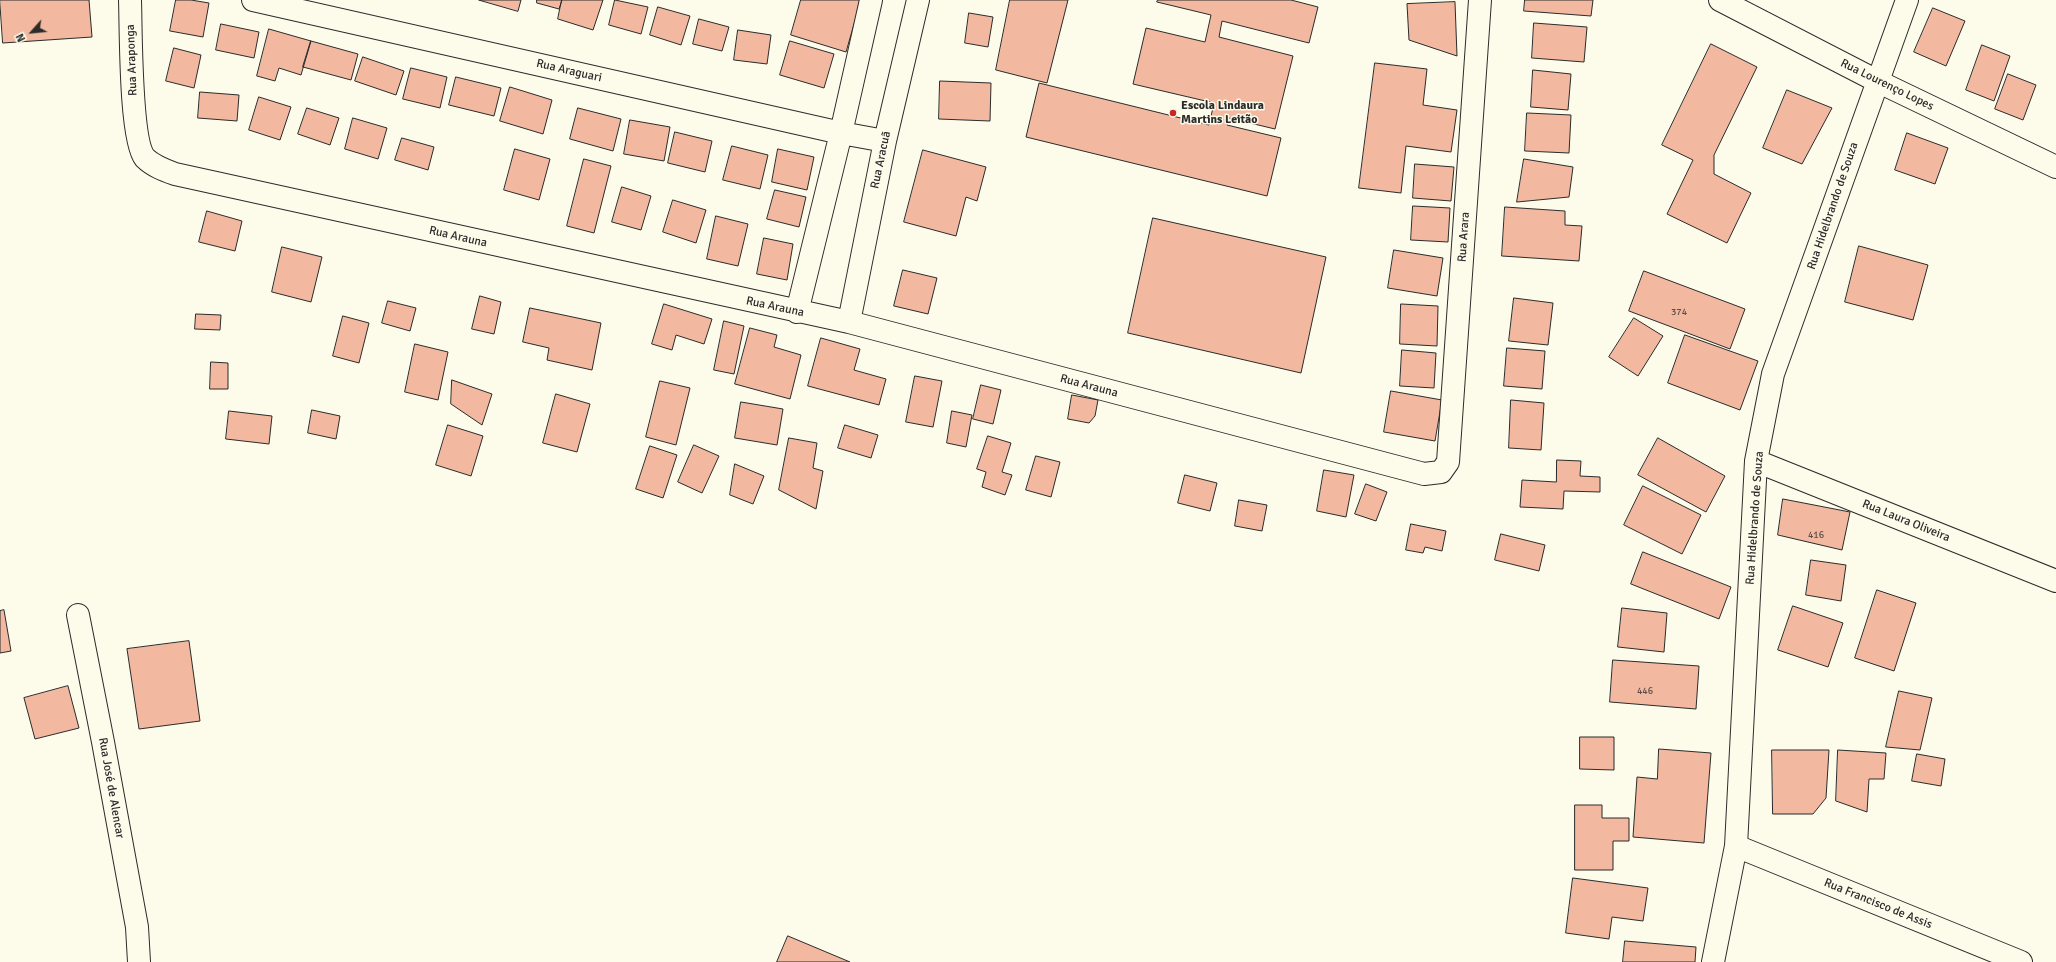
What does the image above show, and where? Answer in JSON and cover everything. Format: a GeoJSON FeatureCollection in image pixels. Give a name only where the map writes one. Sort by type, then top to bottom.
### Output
{"type":"FeatureCollection","features":[{"type":"Feature","properties":{"kind":"street","name":"Rua Araponga"},"geometry":{"type":"LineString","coordinates":[[130,0],[135,121]]}},
{"type":"Feature","properties":{"kind":"street","name":"Rua Araguari"},"geometry":{"type":"LineString","coordinates":[[253,0],[841,133],[885,140]]}},
{"type":"Feature","properties":{"kind":"street"},"geometry":{"type":"LineString","coordinates":[[797,312],[841,133],[871,0]]}},
{"type":"Feature","properties":{"kind":"street","name":"Rua Aracuã"},"geometry":{"type":"LineString","coordinates":[[849,322],[885,140],[918,0]]}},
{"type":"Feature","properties":{"kind":"street","name":"Rua Arara"},"geometry":{"type":"LineString","coordinates":[[1440,472],[1448,462],[1480,0]]}},
{"type":"Feature","properties":{"kind":"street","name":"Rua Lourenço Lopes"},"geometry":{"type":"LineString","coordinates":[[1720,0],[1877,81],[2056,167]]}},
{"type":"Feature","properties":{"kind":"street","name":"Rua Hidelbrando de Souza"},"geometry":{"type":"LineString","coordinates":[[1713,962],[1736,846],[1756,461],[1773,374],[1907,0]]}},
{"type":"Feature","properties":{"kind":"street","name":"Rua Arauna"},"geometry":{"type":"LineString","coordinates":[[135,121],[138,141],[144,157],[156,167],[175,174],[797,312],[849,322],[1424,474],[1440,472]]}},
{"type":"Feature","properties":{"kind":"street","name":"Rua Laura Oliveira"},"geometry":{"type":"LineString","coordinates":[[1756,461],[2056,581]]}},
{"type":"Feature","properties":{"kind":"street","name":"Rua José de Alencar"},"geometry":{"type":"LineString","coordinates":[[78,615],[137,927],[139,962]]}},
{"type":"Feature","properties":{"kind":"street","name":"Rua Francisco de Assis"},"geometry":{"type":"LineString","coordinates":[[1736,846],[2020,962]]}},
{"type":"Feature","properties":{"kind":"building"},"geometry":{"type":"Polygon","coordinates":[[[0,0],[89,0],[92,37],[3,43],[0,0]]]}},
{"type":"Feature","properties":{"kind":"building"},"geometry":{"type":"Polygon","coordinates":[[[176,0],[191,0],[209,3],[203,37],[170,31],[176,0]]]}},
{"type":"Feature","properties":{"kind":"building"},"geometry":{"type":"Polygon","coordinates":[[[479,0],[521,0],[518,11],[479,0]]]}},
{"type":"Feature","properties":{"kind":"building"},"geometry":{"type":"Polygon","coordinates":[[[537,0],[562,0],[559,9],[537,3],[537,0]]]}},
{"type":"Feature","properties":{"kind":"building"},"geometry":{"type":"Polygon","coordinates":[[[562,0],[603,0],[593,30],[558,19],[562,0]]]}},
{"type":"Feature","properties":{"kind":"building"},"geometry":{"type":"Polygon","coordinates":[[[615,0],[648,7],[641,34],[609,25],[615,0]]]}},
{"type":"Feature","properties":{"kind":"building"},"geometry":{"type":"Polygon","coordinates":[[[801,0],[861,0],[846,52],[791,35],[801,0]]]}},
{"type":"Feature","properties":{"kind":"building"},"geometry":{"type":"Polygon","coordinates":[[[1010,0],[1068,0],[1047,83],[996,70],[1010,0]]]}},
{"type":"Feature","properties":{"kind":"building"},"geometry":{"type":"Polygon","coordinates":[[[1158,0],[1291,0],[1318,7],[1309,43],[1222,21],[1219,37],[1293,56],[1275,129],[1229,118],[1227,125],[1281,138],[1267,196],[1026,137],[1039,83],[1209,125],[1214,103],[1133,84],[1146,28],[1205,42],[1211,15],[1157,2],[1158,0]]]}},
{"type":"Feature","properties":{"kind":"building"},"geometry":{"type":"Polygon","coordinates":[[[1525,0],[1593,0],[1591,16],[1524,11],[1525,0]]]}},
{"type":"Feature","properties":{"kind":"building"},"geometry":{"type":"Polygon","coordinates":[[[1455,2],[1457,56],[1409,40],[1407,4],[1455,2]]]}},
{"type":"Feature","properties":{"kind":"building"},"geometry":{"type":"Polygon","coordinates":[[[658,7],[690,16],[681,45],[650,35],[658,7]]]}},
{"type":"Feature","properties":{"kind":"building"},"geometry":{"type":"Polygon","coordinates":[[[1933,8],[1965,21],[1946,66],[1914,52],[1933,8]]]}},
{"type":"Feature","properties":{"kind":"building"},"geometry":{"type":"Polygon","coordinates":[[[969,13],[993,17],[988,47],[965,43],[969,13]]]}},
{"type":"Feature","properties":{"kind":"building"},"geometry":{"type":"Polygon","coordinates":[[[699,19],[729,27],[722,51],[693,44],[699,19]]]}},
{"type":"Feature","properties":{"kind":"building"},"geometry":{"type":"Polygon","coordinates":[[[1534,23],[1587,27],[1584,62],[1532,58],[1534,23]]]}},
{"type":"Feature","properties":{"kind":"building"},"geometry":{"type":"Polygon","coordinates":[[[221,24],[259,32],[254,58],[216,50],[221,24]]]}},
{"type":"Feature","properties":{"kind":"building"},"geometry":{"type":"Polygon","coordinates":[[[269,29],[311,41],[301,75],[279,68],[275,81],[257,76],[269,29]]]}},
{"type":"Feature","properties":{"kind":"building"},"geometry":{"type":"Polygon","coordinates":[[[738,30],[771,35],[767,64],[734,60],[738,30]]]}},
{"type":"Feature","properties":{"kind":"building"},"geometry":{"type":"Polygon","coordinates":[[[311,41],[358,54],[351,80],[303,67],[311,41]]]}},
{"type":"Feature","properties":{"kind":"building"},"geometry":{"type":"Polygon","coordinates":[[[790,41],[834,54],[824,88],[780,75],[790,41]]]}},
{"type":"Feature","properties":{"kind":"building"},"geometry":{"type":"Polygon","coordinates":[[[1711,44],[1757,67],[1714,155],[1714,174],[1751,193],[1727,243],[1667,214],[1693,160],[1662,145],[1711,44]]]}},
{"type":"Feature","properties":{"kind":"building"},"geometry":{"type":"Polygon","coordinates":[[[1982,45],[2010,56],[1994,101],[1966,90],[1982,45]]]}},
{"type":"Feature","properties":{"kind":"building"},"geometry":{"type":"Polygon","coordinates":[[[174,48],[201,55],[194,88],[166,81],[174,48]]]}},
{"type":"Feature","properties":{"kind":"building"},"geometry":{"type":"Polygon","coordinates":[[[363,57],[404,71],[396,95],[355,81],[363,57]]]}},
{"type":"Feature","properties":{"kind":"building"},"geometry":{"type":"Polygon","coordinates":[[[1375,63],[1427,69],[1423,105],[1457,110],[1451,152],[1406,146],[1401,193],[1359,188],[1375,63]]]}},
{"type":"Feature","properties":{"kind":"building"},"geometry":{"type":"Polygon","coordinates":[[[411,68],[447,77],[440,108],[403,99],[411,68]]]}},
{"type":"Feature","properties":{"kind":"building"},"geometry":{"type":"Polygon","coordinates":[[[1533,70],[1571,74],[1568,110],[1531,107],[1533,70]]]}},
{"type":"Feature","properties":{"kind":"building"},"geometry":{"type":"Polygon","coordinates":[[[2008,74],[2036,85],[2023,120],[1995,109],[2008,74]]]}},
{"type":"Feature","properties":{"kind":"building"},"geometry":{"type":"Polygon","coordinates":[[[456,77],[501,88],[494,116],[449,105],[456,77]]]}},
{"type":"Feature","properties":{"kind":"building"},"geometry":{"type":"Polygon","coordinates":[[[940,81],[991,83],[990,121],[939,119],[940,81]]]}},
{"type":"Feature","properties":{"kind":"building"},"geometry":{"type":"Polygon","coordinates":[[[510,87],[552,100],[543,134],[500,121],[510,87]]]}},
{"type":"Feature","properties":{"kind":"building"},"geometry":{"type":"Polygon","coordinates":[[[1787,90],[1832,108],[1802,164],[1763,148],[1787,90]]]}},
{"type":"Feature","properties":{"kind":"building"},"geometry":{"type":"Polygon","coordinates":[[[200,92],[239,95],[237,121],[198,118],[200,92]]]}},
{"type":"Feature","properties":{"kind":"building"},"geometry":{"type":"Polygon","coordinates":[[[259,97],[291,107],[280,140],[249,130],[259,97]]]}},
{"type":"Feature","properties":{"kind":"building"},"geometry":{"type":"Polygon","coordinates":[[[307,108],[339,118],[330,145],[298,134],[307,108]]]}},
{"type":"Feature","properties":{"kind":"building"},"geometry":{"type":"Polygon","coordinates":[[[578,108],[621,119],[613,151],[570,139],[578,108]]]}},
{"type":"Feature","properties":{"kind":"building"},"geometry":{"type":"Polygon","coordinates":[[[1527,113],[1571,115],[1569,153],[1525,151],[1527,113]]]}},
{"type":"Feature","properties":{"kind":"building"},"geometry":{"type":"Polygon","coordinates":[[[353,118],[387,128],[378,159],[345,149],[353,118]]]}},
{"type":"Feature","properties":{"kind":"building"},"geometry":{"type":"Polygon","coordinates":[[[630,120],[670,127],[664,161],[624,154],[630,120]]]}},
{"type":"Feature","properties":{"kind":"building"},"geometry":{"type":"Polygon","coordinates":[[[675,132],[712,141],[705,172],[668,163],[675,132]]]}},
{"type":"Feature","properties":{"kind":"building"},"geometry":{"type":"Polygon","coordinates":[[[1907,133],[1948,148],[1935,184],[1895,170],[1907,133]]]}},
{"type":"Feature","properties":{"kind":"building"},"geometry":{"type":"Polygon","coordinates":[[[402,138],[434,147],[428,170],[395,160],[402,138]]]}},
{"type":"Feature","properties":{"kind":"building"},"geometry":{"type":"Polygon","coordinates":[[[732,146],[768,155],[760,189],[723,180],[732,146]]]}},
{"type":"Feature","properties":{"kind":"building"},"geometry":{"type":"Polygon","coordinates":[[[515,149],[550,159],[539,200],[504,190],[515,149]]]}},
{"type":"Feature","properties":{"kind":"building"},"geometry":{"type":"Polygon","coordinates":[[[778,149],[814,157],[807,190],[772,182],[778,149]]]}},
{"type":"Feature","properties":{"kind":"building"},"geometry":{"type":"Polygon","coordinates":[[[923,150],[986,167],[977,201],[966,197],[956,236],[904,222],[923,150]]]}},
{"type":"Feature","properties":{"kind":"building"},"geometry":{"type":"Polygon","coordinates":[[[584,159],[611,166],[594,233],[567,226],[584,159]]]}},
{"type":"Feature","properties":{"kind":"building"},"geometry":{"type":"Polygon","coordinates":[[[1524,159],[1573,167],[1569,197],[1517,202],[1524,159]]]}},
{"type":"Feature","properties":{"kind":"building"},"geometry":{"type":"Polygon","coordinates":[[[1415,164],[1454,167],[1451,201],[1413,198],[1415,164]]]}},
{"type":"Feature","properties":{"kind":"building"},"geometry":{"type":"Polygon","coordinates":[[[622,187],[651,196],[641,230],[612,222],[622,187]]]}},
{"type":"Feature","properties":{"kind":"building"},"geometry":{"type":"Polygon","coordinates":[[[775,190],[806,197],[799,227],[767,219],[775,190]]]}},
{"type":"Feature","properties":{"kind":"building"},"geometry":{"type":"Polygon","coordinates":[[[673,200],[706,210],[696,243],[663,232],[673,200]]]}},
{"type":"Feature","properties":{"kind":"building"},"geometry":{"type":"Polygon","coordinates":[[[1413,206],[1450,208],[1448,242],[1411,240],[1413,206]]]}},
{"type":"Feature","properties":{"kind":"building"},"geometry":{"type":"Polygon","coordinates":[[[1505,207],[1565,211],[1565,225],[1582,226],[1579,261],[1502,256],[1505,207]]]}},
{"type":"Feature","properties":{"kind":"building"},"geometry":{"type":"Polygon","coordinates":[[[207,211],[242,221],[235,251],[199,242],[207,211]]]}},
{"type":"Feature","properties":{"kind":"building"},"geometry":{"type":"Polygon","coordinates":[[[716,216],[748,224],[738,266],[707,259],[716,216]]]}},
{"type":"Feature","properties":{"kind":"building"},"geometry":{"type":"Polygon","coordinates":[[[1153,218],[1326,257],[1301,373],[1128,333],[1153,218]]]}},
{"type":"Feature","properties":{"kind":"building"},"geometry":{"type":"Polygon","coordinates":[[[764,238],[793,244],[787,280],[757,274],[764,238]]]}},
{"type":"Feature","properties":{"kind":"building"},"geometry":{"type":"Polygon","coordinates":[[[1859,246],[1928,265],[1913,320],[1845,302],[1859,246]]]}},
{"type":"Feature","properties":{"kind":"building"},"geometry":{"type":"Polygon","coordinates":[[[282,247],[322,257],[311,302],[272,292],[282,247]]]}},
{"type":"Feature","properties":{"kind":"building"},"geometry":{"type":"Polygon","coordinates":[[[1394,250],[1443,258],[1437,296],[1388,288],[1394,250]]]}},
{"type":"Feature","properties":{"kind":"building"},"geometry":{"type":"Polygon","coordinates":[[[903,270],[937,278],[928,314],[894,306],[903,270]]]}},
{"type":"Feature","properties":{"kind":"building"},"geometry":{"type":"Polygon","coordinates":[[[1644,271],[1745,309],[1730,349],[1629,311],[1644,271]]]}},
{"type":"Feature","properties":{"kind":"building"},"geometry":{"type":"Polygon","coordinates":[[[480,296],[501,302],[494,334],[472,329],[480,296]]]}},
{"type":"Feature","properties":{"kind":"building"},"geometry":{"type":"Polygon","coordinates":[[[1514,298],[1553,303],[1548,345],[1509,341],[1514,298]]]}},
{"type":"Feature","properties":{"kind":"building"},"geometry":{"type":"Polygon","coordinates":[[[388,301],[416,308],[410,331],[382,323],[388,301]]]}},
{"type":"Feature","properties":{"kind":"building"},"geometry":{"type":"Polygon","coordinates":[[[664,304],[712,319],[704,344],[676,335],[672,350],[652,344],[664,304]]]}},
{"type":"Feature","properties":{"kind":"building"},"geometry":{"type":"Polygon","coordinates":[[[1401,304],[1438,306],[1437,346],[1400,344],[1401,304]]]}},
{"type":"Feature","properties":{"kind":"building"},"geometry":{"type":"Polygon","coordinates":[[[530,308],[601,323],[592,370],[547,360],[549,348],[523,342],[530,308]]]}},
{"type":"Feature","properties":{"kind":"building"},"geometry":{"type":"Polygon","coordinates":[[[196,314],[221,315],[220,330],[195,329],[196,314]]]}},
{"type":"Feature","properties":{"kind":"building"},"geometry":{"type":"Polygon","coordinates":[[[343,316],[369,323],[359,363],[333,356],[343,316]]]}},
{"type":"Feature","properties":{"kind":"building"},"geometry":{"type":"Polygon","coordinates":[[[1634,318],[1663,336],[1638,376],[1609,357],[1634,318]]]}},
{"type":"Feature","properties":{"kind":"building"},"geometry":{"type":"Polygon","coordinates":[[[724,321],[744,326],[734,374],[714,370],[724,321]]]}},
{"type":"Feature","properties":{"kind":"building"},"geometry":{"type":"Polygon","coordinates":[[[750,328],[777,335],[774,347],[801,355],[790,399],[735,384],[750,328]]]}},
{"type":"Feature","properties":{"kind":"building"},"geometry":{"type":"Polygon","coordinates":[[[1685,335],[1758,361],[1740,410],[1668,383],[1685,335]]]}},
{"type":"Feature","properties":{"kind":"building"},"geometry":{"type":"Polygon","coordinates":[[[821,338],[860,349],[854,370],[886,379],[879,405],[808,386],[821,338]]]}},
{"type":"Feature","properties":{"kind":"building"},"geometry":{"type":"Polygon","coordinates":[[[415,344],[448,352],[438,400],[405,392],[415,344]]]}},
{"type":"Feature","properties":{"kind":"building"},"geometry":{"type":"Polygon","coordinates":[[[1507,348],[1545,351],[1542,389],[1504,386],[1507,348]]]}},
{"type":"Feature","properties":{"kind":"building"},"geometry":{"type":"Polygon","coordinates":[[[1402,350],[1436,353],[1434,388],[1400,386],[1402,350]]]}},
{"type":"Feature","properties":{"kind":"building"},"geometry":{"type":"Polygon","coordinates":[[[211,362],[228,363],[228,389],[210,389],[211,362]]]}},
{"type":"Feature","properties":{"kind":"building"},"geometry":{"type":"Polygon","coordinates":[[[915,376],[942,381],[933,427],[906,422],[915,376]]]}},
{"type":"Feature","properties":{"kind":"building"},"geometry":{"type":"Polygon","coordinates":[[[452,380],[492,394],[482,425],[451,404],[452,380]]]}},
{"type":"Feature","properties":{"kind":"building"},"geometry":{"type":"Polygon","coordinates":[[[660,381],[690,388],[676,445],[646,437],[660,381]]]}},
{"type":"Feature","properties":{"kind":"building"},"geometry":{"type":"Polygon","coordinates":[[[981,385],[1001,390],[993,424],[973,419],[981,385]]]}},
{"type":"Feature","properties":{"kind":"building"},"geometry":{"type":"Polygon","coordinates":[[[1391,391],[1442,400],[1435,441],[1384,432],[1391,391]]]}},
{"type":"Feature","properties":{"kind":"building"},"geometry":{"type":"Polygon","coordinates":[[[556,394],[590,404],[577,452],[543,443],[556,394]]]}},
{"type":"Feature","properties":{"kind":"building"},"geometry":{"type":"Polygon","coordinates":[[[1072,395],[1098,400],[1095,416],[1089,423],[1068,419],[1072,395]]]}},
{"type":"Feature","properties":{"kind":"building"},"geometry":{"type":"Polygon","coordinates":[[[1511,400],[1544,403],[1541,450],[1509,448],[1511,400]]]}},
{"type":"Feature","properties":{"kind":"building"},"geometry":{"type":"Polygon","coordinates":[[[741,402],[783,409],[777,445],[735,438],[741,402]]]}},
{"type":"Feature","properties":{"kind":"building"},"geometry":{"type":"Polygon","coordinates":[[[312,410],[340,416],[336,439],[308,433],[312,410]]]}},
{"type":"Feature","properties":{"kind":"building"},"geometry":{"type":"Polygon","coordinates":[[[229,411],[272,416],[269,444],[226,439],[229,411]]]}},
{"type":"Feature","properties":{"kind":"building"},"geometry":{"type":"Polygon","coordinates":[[[952,411],[972,415],[966,447],[947,443],[952,411]]]}},
{"type":"Feature","properties":{"kind":"building"},"geometry":{"type":"Polygon","coordinates":[[[448,425],[483,436],[471,476],[436,465],[448,425]]]}},
{"type":"Feature","properties":{"kind":"building"},"geometry":{"type":"Polygon","coordinates":[[[845,425],[878,435],[871,458],[838,448],[845,425]]]}},
{"type":"Feature","properties":{"kind":"building"},"geometry":{"type":"Polygon","coordinates":[[[988,436],[1011,443],[1002,472],[1012,475],[1005,495],[982,487],[986,472],[977,469],[988,436]]]}},
{"type":"Feature","properties":{"kind":"building"},"geometry":{"type":"Polygon","coordinates":[[[789,438],[817,443],[813,468],[823,471],[816,509],[779,490],[789,438]]]}},
{"type":"Feature","properties":{"kind":"building"},"geometry":{"type":"Polygon","coordinates":[[[1658,438],[1725,476],[1706,512],[1638,475],[1658,438]]]}},
{"type":"Feature","properties":{"kind":"building"},"geometry":{"type":"Polygon","coordinates":[[[694,445],[719,456],[702,493],[678,482],[694,445]]]}},
{"type":"Feature","properties":{"kind":"building"},"geometry":{"type":"Polygon","coordinates":[[[650,446],[677,455],[663,498],[636,489],[650,446]]]}},
{"type":"Feature","properties":{"kind":"building"},"geometry":{"type":"Polygon","coordinates":[[[1036,456],[1060,462],[1051,497],[1026,490],[1036,456]]]}},
{"type":"Feature","properties":{"kind":"building"},"geometry":{"type":"Polygon","coordinates":[[[1557,460],[1581,461],[1580,476],[1600,477],[1600,492],[1564,491],[1563,509],[1520,507],[1522,480],[1556,482],[1557,460]]]}},
{"type":"Feature","properties":{"kind":"building"},"geometry":{"type":"Polygon","coordinates":[[[735,464],[764,476],[753,504],[730,495],[735,464]]]}},
{"type":"Feature","properties":{"kind":"building"},"geometry":{"type":"Polygon","coordinates":[[[1324,470],[1354,475],[1346,517],[1317,511],[1324,470]]]}},
{"type":"Feature","properties":{"kind":"building"},"geometry":{"type":"Polygon","coordinates":[[[1185,475],[1217,483],[1210,511],[1178,503],[1185,475]]]}},
{"type":"Feature","properties":{"kind":"building"},"geometry":{"type":"Polygon","coordinates":[[[1366,484],[1387,492],[1376,521],[1355,514],[1366,484]]]}},
{"type":"Feature","properties":{"kind":"building"},"geometry":{"type":"Polygon","coordinates":[[[1643,486],[1701,515],[1682,554],[1624,525],[1643,486]]]}},
{"type":"Feature","properties":{"kind":"building"},"geometry":{"type":"Polygon","coordinates":[[[1783,499],[1850,512],[1842,550],[1778,535],[1783,499]]]}},
{"type":"Feature","properties":{"kind":"building"},"geometry":{"type":"Polygon","coordinates":[[[1239,500],[1267,505],[1262,531],[1235,526],[1239,500]]]}},
{"type":"Feature","properties":{"kind":"building"},"geometry":{"type":"Polygon","coordinates":[[[1411,524],[1446,531],[1442,551],[1425,547],[1423,553],[1406,550],[1411,524]]]}},
{"type":"Feature","properties":{"kind":"building"},"geometry":{"type":"Polygon","coordinates":[[[1501,534],[1545,545],[1539,571],[1495,560],[1501,534]]]}},
{"type":"Feature","properties":{"kind":"building"},"geometry":{"type":"Polygon","coordinates":[[[1643,552],[1731,587],[1719,619],[1631,584],[1643,552]]]}},
{"type":"Feature","properties":{"kind":"building"},"geometry":{"type":"Polygon","coordinates":[[[1811,560],[1846,565],[1841,601],[1806,595],[1811,560]]]}},
{"type":"Feature","properties":{"kind":"building"},"geometry":{"type":"Polygon","coordinates":[[[1877,590],[1916,603],[1894,671],[1855,658],[1877,590]]]}},
{"type":"Feature","properties":{"kind":"building"},"geometry":{"type":"Polygon","coordinates":[[[1793,606],[1843,623],[1828,667],[1778,650],[1793,606]]]}},
{"type":"Feature","properties":{"kind":"building"},"geometry":{"type":"Polygon","coordinates":[[[1622,608],[1667,613],[1664,652],[1618,647],[1622,608]]]}},
{"type":"Feature","properties":{"kind":"building"},"geometry":{"type":"Polygon","coordinates":[[[4,610],[11,651],[0,653],[0,611],[4,610]]]}},
{"type":"Feature","properties":{"kind":"building"},"geometry":{"type":"Polygon","coordinates":[[[189,641],[200,721],[139,729],[127,649],[189,641]]]}},
{"type":"Feature","properties":{"kind":"building"},"geometry":{"type":"Polygon","coordinates":[[[1613,660],[1699,666],[1696,709],[1610,702],[1613,660]]]}},
{"type":"Feature","properties":{"kind":"building"},"geometry":{"type":"Polygon","coordinates":[[[68,686],[79,728],[35,739],[24,698],[68,686]]]}},
{"type":"Feature","properties":{"kind":"building"},"geometry":{"type":"Polygon","coordinates":[[[1899,691],[1932,698],[1920,750],[1886,747],[1899,691]]]}},
{"type":"Feature","properties":{"kind":"building"},"geometry":{"type":"Polygon","coordinates":[[[1580,737],[1614,737],[1614,770],[1580,769],[1580,737]]]}},
{"type":"Feature","properties":{"kind":"building"},"geometry":{"type":"Polygon","coordinates":[[[1659,749],[1711,753],[1704,843],[1633,837],[1637,777],[1657,779],[1659,749]]]}},
{"type":"Feature","properties":{"kind":"building"},"geometry":{"type":"Polygon","coordinates":[[[1772,750],[1829,750],[1826,798],[1813,814],[1773,814],[1772,750]]]}},
{"type":"Feature","properties":{"kind":"building"},"geometry":{"type":"Polygon","coordinates":[[[1838,750],[1886,753],[1884,779],[1869,779],[1867,812],[1836,801],[1838,750]]]}},
{"type":"Feature","properties":{"kind":"building"},"geometry":{"type":"Polygon","coordinates":[[[1917,754],[1945,759],[1941,786],[1912,781],[1917,754]]]}},
{"type":"Feature","properties":{"kind":"building"},"geometry":{"type":"Polygon","coordinates":[[[1575,805],[1602,805],[1602,818],[1629,818],[1629,841],[1613,841],[1613,870],[1575,870],[1575,805]]]}},
{"type":"Feature","properties":{"kind":"building"},"geometry":{"type":"Polygon","coordinates":[[[1573,878],[1648,888],[1643,921],[1612,917],[1609,939],[1566,933],[1573,878]]]}},
{"type":"Feature","properties":{"kind":"building"},"geometry":{"type":"Polygon","coordinates":[[[788,936],[850,962],[777,962],[788,936]]]}},
{"type":"Feature","properties":{"kind":"building"},"geometry":{"type":"Polygon","coordinates":[[[1625,941],[1696,947],[1695,962],[1623,962],[1625,941]]]}},
{"type":"Feature","properties":{"kind":"place","name":"Escola Lindaura Martins Leitão"},"geometry":{"type":"Point","coordinates":[1173,113]}}]}
